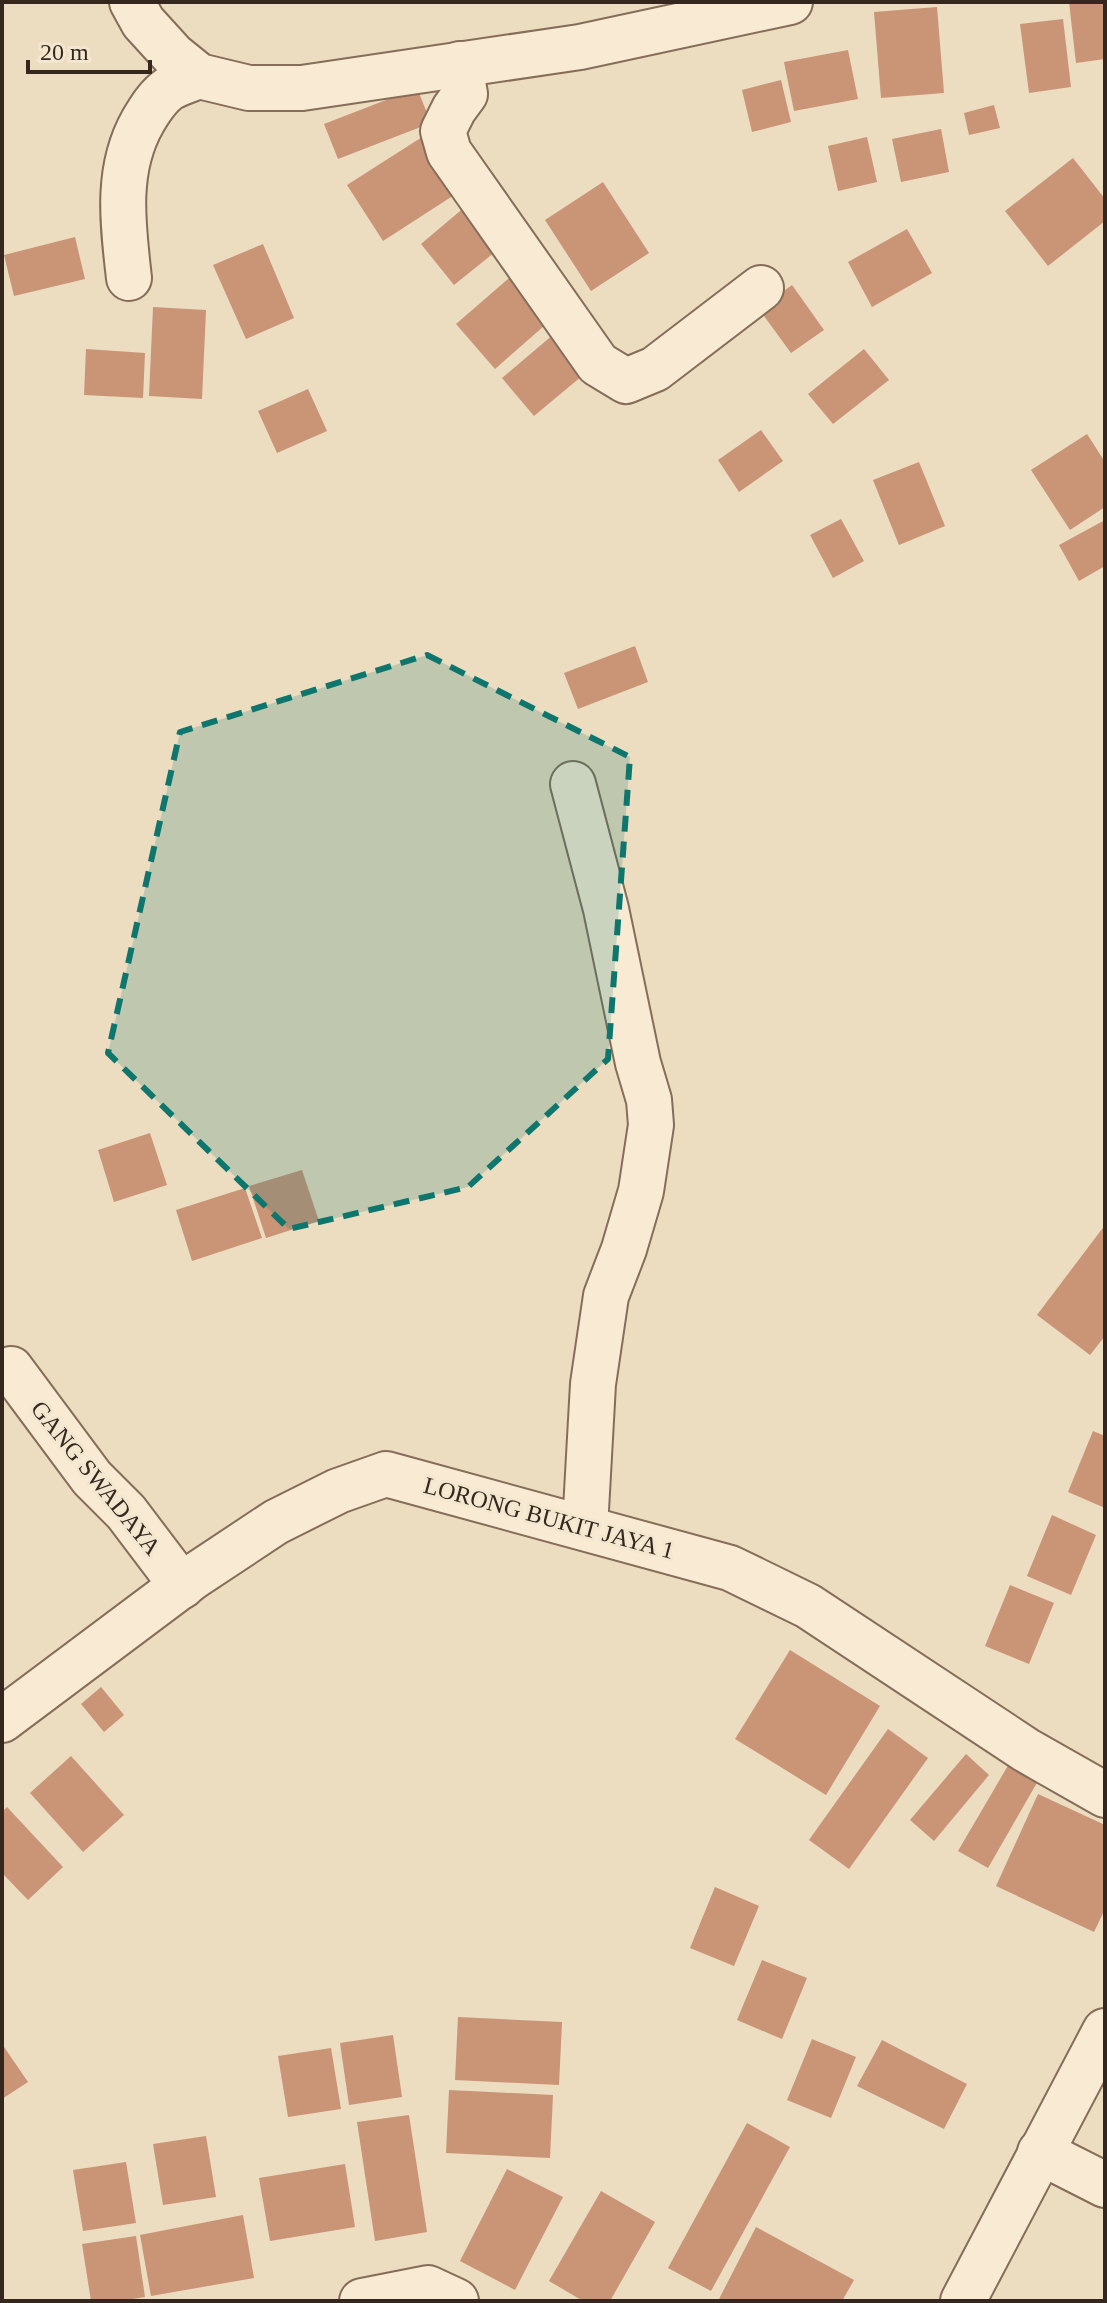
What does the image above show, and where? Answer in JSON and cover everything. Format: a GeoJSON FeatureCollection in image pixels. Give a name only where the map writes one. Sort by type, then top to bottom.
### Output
{"type":"FeatureCollection","features":[{"type":"Feature","properties":{"kind":"street"},"geometry":{"type":"LineString","coordinates":[[132,2],[143,22],[173,55],[199,76],[249,88],[302,88],[580,47],[790,2]]}},
{"type":"Feature","properties":{"kind":"street"},"geometry":{"type":"LineString","coordinates":[[460,64],[465,94],[443,131],[449,152],[598,364],[626,381],[655,369],[761,288]]}},
{"type":"Feature","properties":{"kind":"street"},"geometry":{"type":"LineString","coordinates":[[129,278],[122,212],[125,172],[135,135],[152,105],[169,89],[199,76]]}},
{"type":"Feature","properties":{"kind":"street"},"geometry":{"type":"LineString","coordinates":[[573,784],[609,924],[638,1063],[649,1100],[651,1125],[641,1191],[606,1296],[593,1384],[585,1528]]}},
{"type":"Feature","properties":{"kind":"street","name":"GANG SWADAYA"},"geometry":{"type":"LineString","coordinates":[[5,1360],[92,1478],[126,1512],[182,1586]]}},
{"type":"Feature","properties":{"kind":"street","name":"LORONG BUKIT JAYA 1"},"geometry":{"type":"LineString","coordinates":[[2,1720],[182,1586],[276,1522],[338,1491],[386,1474],[730,1568],[808,1606],[1026,1750],[1105,1795]]}},
{"type":"Feature","properties":{"kind":"street"},"geometry":{"type":"LineString","coordinates":[[963,2301],[1105,2031]]}},
{"type":"Feature","properties":{"kind":"street"},"geometry":{"type":"LineString","coordinates":[[1040,2152],[1105,2185]]}},
{"type":"Feature","properties":{"kind":"street"},"geometry":{"type":"LineString","coordinates":[[362,2301],[428,2288],[456,2301]]}},
{"type":"Feature","properties":{"kind":"highlighted area"},"geometry":{"type":"Polygon","coordinates":[[[427,655],[630,757],[608,1059],[468,1187],[289,1229],[108,1053],[180,732],[427,655]]]}},
{"type":"Feature","properties":{"kind":"building"},"geometry":{"type":"Polygon","coordinates":[[[1069,2],[1105,2],[1105,59],[1076,63],[1069,2]]]}},
{"type":"Feature","properties":{"kind":"building"},"geometry":{"type":"Polygon","coordinates":[[[937,7],[944,93],[881,98],[874,12],[937,7]]]}},
{"type":"Feature","properties":{"kind":"building"},"geometry":{"type":"Polygon","coordinates":[[[1063,19],[1071,87],[1029,93],[1020,24],[1063,19]]]}},
{"type":"Feature","properties":{"kind":"building"},"geometry":{"type":"Polygon","coordinates":[[[848,50],[858,99],[794,111],[784,62],[848,50]]]}},
{"type":"Feature","properties":{"kind":"building"},"geometry":{"type":"Polygon","coordinates":[[[781,80],[791,122],[752,132],[742,90],[781,80]]]}},
{"type":"Feature","properties":{"kind":"building"},"geometry":{"type":"Polygon","coordinates":[[[417,88],[431,123],[338,159],[324,124],[417,88]]]}},
{"type":"Feature","properties":{"kind":"building"},"geometry":{"type":"Polygon","coordinates":[[[994,105],[1000,128],[969,135],[964,113],[994,105]]]}},
{"type":"Feature","properties":{"kind":"building"},"geometry":{"type":"Polygon","coordinates":[[[941,129],[949,172],[901,182],[892,139],[941,129]]]}},
{"type":"Feature","properties":{"kind":"building"},"geometry":{"type":"Polygon","coordinates":[[[430,132],[465,188],[383,241],[347,185],[430,132]]]}},
{"type":"Feature","properties":{"kind":"building"},"geometry":{"type":"Polygon","coordinates":[[[867,137],[877,182],[838,191],[828,146],[867,137]]]}},
{"type":"Feature","properties":{"kind":"building"},"geometry":{"type":"Polygon","coordinates":[[[1073,158],[1105,199],[1105,221],[1048,266],[1005,211],[1073,158]]]}},
{"type":"Feature","properties":{"kind":"building"},"geometry":{"type":"Polygon","coordinates":[[[603,182],[649,253],[591,291],[545,220],[603,182]]]}},
{"type":"Feature","properties":{"kind":"building"},"geometry":{"type":"Polygon","coordinates":[[[466,206],[500,248],[454,285],[421,244],[466,206]]]}},
{"type":"Feature","properties":{"kind":"building"},"geometry":{"type":"Polygon","coordinates":[[[907,229],[932,273],[872,307],[848,262],[907,229]]]}},
{"type":"Feature","properties":{"kind":"building"},"geometry":{"type":"Polygon","coordinates":[[[75,237],[85,279],[14,296],[4,255],[75,237]]]}},
{"type":"Feature","properties":{"kind":"building"},"geometry":{"type":"Polygon","coordinates":[[[263,244],[294,318],[246,339],[213,265],[263,244]]]}},
{"type":"Feature","properties":{"kind":"building"},"geometry":{"type":"Polygon","coordinates":[[[522,267],[560,312],[495,369],[456,324],[522,267]]]}},
{"type":"Feature","properties":{"kind":"building"},"geometry":{"type":"Polygon","coordinates":[[[792,285],[824,330],[791,353],[759,309],[792,285]]]}},
{"type":"Feature","properties":{"kind":"building"},"geometry":{"type":"Polygon","coordinates":[[[153,307],[206,310],[202,399],[149,396],[153,307]]]}},
{"type":"Feature","properties":{"kind":"building"},"geometry":{"type":"Polygon","coordinates":[[[561,328],[594,366],[534,416],[502,378],[561,328]]]}},
{"type":"Feature","properties":{"kind":"building"},"geometry":{"type":"Polygon","coordinates":[[[86,349],[145,353],[143,398],[84,395],[86,349]]]}},
{"type":"Feature","properties":{"kind":"building"},"geometry":{"type":"Polygon","coordinates":[[[864,349],[889,380],[833,424],[808,394],[864,349]]]}},
{"type":"Feature","properties":{"kind":"building"},"geometry":{"type":"Polygon","coordinates":[[[308,389],[327,431],[277,453],[258,411],[308,389]]]}},
{"type":"Feature","properties":{"kind":"building"},"geometry":{"type":"Polygon","coordinates":[[[761,430],[783,461],[739,492],[718,460],[761,430]]]}},
{"type":"Feature","properties":{"kind":"building"},"geometry":{"type":"Polygon","coordinates":[[[1087,434],[1105,462],[1105,507],[1070,530],[1031,470],[1087,434]]]}},
{"type":"Feature","properties":{"kind":"building"},"geometry":{"type":"Polygon","coordinates":[[[919,462],[945,526],[899,545],[873,480],[919,462]]]}},
{"type":"Feature","properties":{"kind":"building"},"geometry":{"type":"Polygon","coordinates":[[[841,519],[864,561],[833,578],[810,535],[841,519]]]}},
{"type":"Feature","properties":{"kind":"building"},"geometry":{"type":"Polygon","coordinates":[[[1105,520],[1105,566],[1079,581],[1059,545],[1105,520]]]}},
{"type":"Feature","properties":{"kind":"building"},"geometry":{"type":"Polygon","coordinates":[[[635,646],[648,682],[578,709],[564,673],[635,646]]]}},
{"type":"Feature","properties":{"kind":"building"},"geometry":{"type":"Polygon","coordinates":[[[150,1133],[167,1185],[114,1202],[98,1150],[150,1133]]]}},
{"type":"Feature","properties":{"kind":"building"},"geometry":{"type":"Polygon","coordinates":[[[302,1170],[319,1221],[266,1238],[249,1186],[302,1170]]]}},
{"type":"Feature","properties":{"kind":"building"},"geometry":{"type":"Polygon","coordinates":[[[245,1188],[262,1238],[192,1261],[176,1210],[245,1188]]]}},
{"type":"Feature","properties":{"kind":"building"},"geometry":{"type":"Polygon","coordinates":[[[1105,1225],[1105,1336],[1090,1355],[1037,1315],[1105,1225]]]}},
{"type":"Feature","properties":{"kind":"building"},"geometry":{"type":"Polygon","coordinates":[[[1093,1431],[1105,1436],[1105,1508],[1068,1492],[1093,1431]]]}},
{"type":"Feature","properties":{"kind":"building"},"geometry":{"type":"Polygon","coordinates":[[[1052,1515],[1096,1535],[1071,1595],[1027,1576],[1052,1515]]]}},
{"type":"Feature","properties":{"kind":"building"},"geometry":{"type":"Polygon","coordinates":[[[1010,1585],[1054,1603],[1029,1664],[985,1646],[1010,1585]]]}},
{"type":"Feature","properties":{"kind":"building"},"geometry":{"type":"Polygon","coordinates":[[[790,1650],[880,1706],[826,1795],[735,1739],[790,1650]]]}},
{"type":"Feature","properties":{"kind":"building"},"geometry":{"type":"Polygon","coordinates":[[[101,1687],[124,1715],[104,1732],[81,1704],[101,1687]]]}},
{"type":"Feature","properties":{"kind":"building"},"geometry":{"type":"Polygon","coordinates":[[[888,1729],[928,1758],[849,1869],[809,1840],[888,1729]]]}},
{"type":"Feature","properties":{"kind":"building"},"geometry":{"type":"Polygon","coordinates":[[[966,1754],[989,1775],[934,1841],[910,1820],[966,1754]]]}},
{"type":"Feature","properties":{"kind":"building"},"geometry":{"type":"Polygon","coordinates":[[[71,1756],[124,1815],[83,1852],[30,1793],[71,1756]]]}},
{"type":"Feature","properties":{"kind":"building"},"geometry":{"type":"Polygon","coordinates":[[[1013,1757],[1042,1774],[988,1868],[958,1851],[1013,1757]]]}},
{"type":"Feature","properties":{"kind":"building"},"geometry":{"type":"Polygon","coordinates":[[[1038,1794],[1105,1825],[1105,1909],[1094,1932],[996,1886],[1038,1794]]]}},
{"type":"Feature","properties":{"kind":"building"},"geometry":{"type":"Polygon","coordinates":[[[7,1807],[63,1867],[28,1900],[2,1873],[2,1812],[7,1807]]]}},
{"type":"Feature","properties":{"kind":"building"},"geometry":{"type":"Polygon","coordinates":[[[715,1887],[759,1906],[734,1966],[690,1948],[715,1887]]]}},
{"type":"Feature","properties":{"kind":"building"},"geometry":{"type":"Polygon","coordinates":[[[762,1960],[807,1978],[782,2039],[737,2020],[762,1960]]]}},
{"type":"Feature","properties":{"kind":"building"},"geometry":{"type":"Polygon","coordinates":[[[458,2017],[562,2022],[559,2085],[455,2080],[458,2017]]]}},
{"type":"Feature","properties":{"kind":"building"},"geometry":{"type":"Polygon","coordinates":[[[393,2035],[402,2097],[349,2105],[340,2043],[393,2035]]]}},
{"type":"Feature","properties":{"kind":"building"},"geometry":{"type":"Polygon","coordinates":[[[812,2039],[856,2057],[831,2118],[787,2100],[812,2039]]]}},
{"type":"Feature","properties":{"kind":"building"},"geometry":{"type":"Polygon","coordinates":[[[882,2040],[967,2084],[944,2129],[857,2086],[882,2040]]]}},
{"type":"Feature","properties":{"kind":"building"},"geometry":{"type":"Polygon","coordinates":[[[2,2044],[28,2082],[2,2099],[2,2044]]]}},
{"type":"Feature","properties":{"kind":"building"},"geometry":{"type":"Polygon","coordinates":[[[331,2048],[341,2109],[288,2117],[278,2056],[331,2048]]]}},
{"type":"Feature","properties":{"kind":"building"},"geometry":{"type":"Polygon","coordinates":[[[449,2090],[553,2095],[550,2158],[446,2153],[449,2090]]]}},
{"type":"Feature","properties":{"kind":"building"},"geometry":{"type":"Polygon","coordinates":[[[409,2115],[427,2232],[375,2241],[357,2122],[409,2115]]]}},
{"type":"Feature","properties":{"kind":"building"},"geometry":{"type":"Polygon","coordinates":[[[747,2123],[790,2147],[711,2291],[668,2268],[747,2123]]]}},
{"type":"Feature","properties":{"kind":"building"},"geometry":{"type":"Polygon","coordinates":[[[206,2136],[216,2197],[163,2205],[153,2144],[206,2136]]]}},
{"type":"Feature","properties":{"kind":"building"},"geometry":{"type":"Polygon","coordinates":[[[126,2162],[136,2223],[83,2231],[73,2170],[126,2162]]]}},
{"type":"Feature","properties":{"kind":"building"},"geometry":{"type":"Polygon","coordinates":[[[345,2164],[355,2227],[270,2241],[259,2178],[345,2164]]]}},
{"type":"Feature","properties":{"kind":"building"},"geometry":{"type":"Polygon","coordinates":[[[507,2169],[563,2197],[515,2290],[460,2261],[507,2169]]]}},
{"type":"Feature","properties":{"kind":"building"},"geometry":{"type":"Polygon","coordinates":[[[601,2191],[655,2222],[610,2301],[583,2301],[549,2281],[601,2191]]]}},
{"type":"Feature","properties":{"kind":"building"},"geometry":{"type":"Polygon","coordinates":[[[243,2215],[254,2278],[151,2296],[140,2235],[243,2215]]]}},
{"type":"Feature","properties":{"kind":"building"},"geometry":{"type":"Polygon","coordinates":[[[756,2227],[854,2280],[842,2301],[718,2301],[756,2227]]]}},
{"type":"Feature","properties":{"kind":"building"},"geometry":{"type":"Polygon","coordinates":[[[136,2236],[145,2297],[91,2301],[82,2244],[136,2236]]]}}]}
